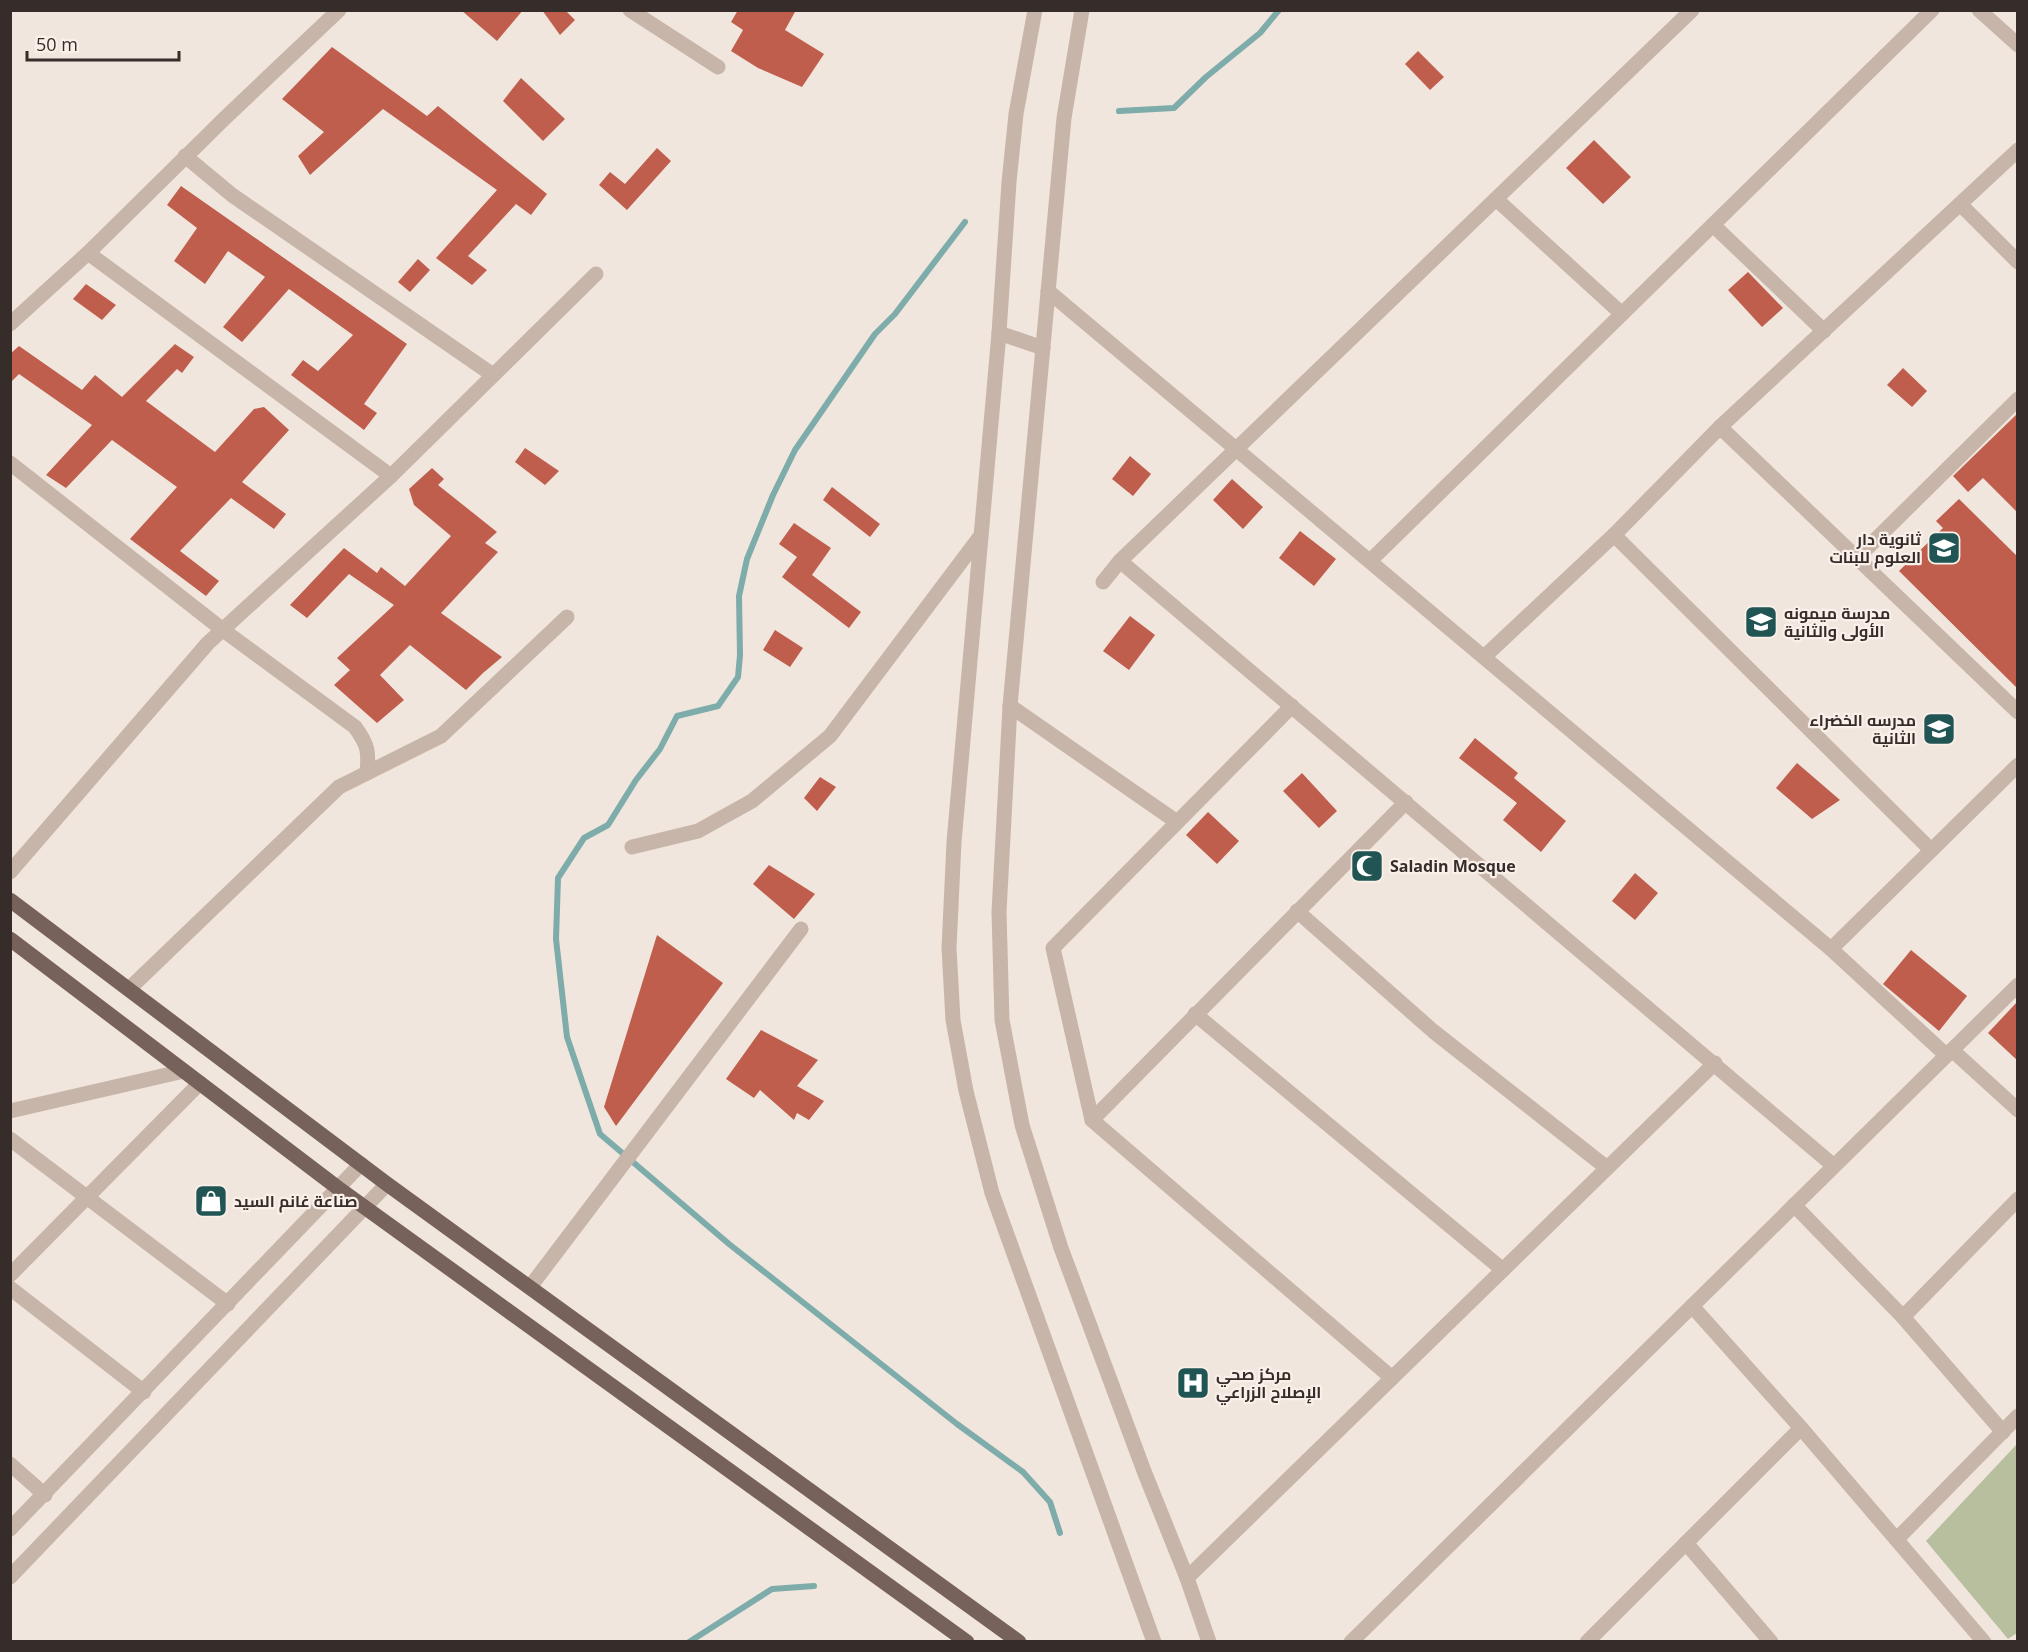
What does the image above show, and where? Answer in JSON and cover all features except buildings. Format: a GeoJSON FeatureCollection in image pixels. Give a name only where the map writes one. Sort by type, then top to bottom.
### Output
{"type":"FeatureCollection","features":[{"type":"Feature","properties":{"kind":"main road"},"geometry":{"type":"LineString","coordinates":[[10,900],[387,1184],[1019,1641]]}},
{"type":"Feature","properties":{"kind":"main road"},"geometry":{"type":"LineString","coordinates":[[10,939],[338,1188],[968,1641]]}},
{"type":"Feature","properties":{"kind":"street"},"geometry":{"type":"LineString","coordinates":[[10,324],[88,253],[185,156],[339,10]]}},
{"type":"Feature","properties":{"kind":"street"},"geometry":{"type":"LineString","coordinates":[[630,10],[718,67]]}},
{"type":"Feature","properties":{"kind":"street"},"geometry":{"type":"LineString","coordinates":[[1035,10],[1016,114],[1009,182],[999,333],[979,538],[954,842],[949,948],[952,1020],[966,1091],[992,1193],[1154,1641]]}},
{"type":"Feature","properties":{"kind":"street"},"geometry":{"type":"LineString","coordinates":[[1083,10],[1064,118],[1010,706],[999,912],[1002,1020],[1022,1125],[1061,1248],[1209,1641]]}},
{"type":"Feature","properties":{"kind":"street"},"geometry":{"type":"LineString","coordinates":[[1370,561],[1932,10]]}},
{"type":"Feature","properties":{"kind":"street"},"geometry":{"type":"LineString","coordinates":[[1979,10],[2018,45]]}},
{"type":"Feature","properties":{"kind":"street"},"geometry":{"type":"LineString","coordinates":[[1103,582],[1120,561],[1496,199],[1686,12]]}},
{"type":"Feature","properties":{"kind":"street"},"geometry":{"type":"LineString","coordinates":[[1484,657],[1614,535],[1720,427],[2018,150]]}},
{"type":"Feature","properties":{"kind":"street"},"geometry":{"type":"LineString","coordinates":[[185,156],[232,195],[493,375]]}},
{"type":"Feature","properties":{"kind":"street"},"geometry":{"type":"LineString","coordinates":[[1496,199],[1622,314]]}},
{"type":"Feature","properties":{"kind":"street"},"geometry":{"type":"LineString","coordinates":[[1960,204],[2018,262]]}},
{"type":"Feature","properties":{"kind":"street"},"geometry":{"type":"LineString","coordinates":[[1713,225],[1824,331]]}},
{"type":"Feature","properties":{"kind":"street"},"geometry":{"type":"LineString","coordinates":[[88,253],[391,476]]}},
{"type":"Feature","properties":{"kind":"street"},"geometry":{"type":"LineString","coordinates":[[10,872],[208,643],[391,476],[596,274]]}},
{"type":"Feature","properties":{"kind":"street"},"geometry":{"type":"LineString","coordinates":[[1048,291],[1831,949],[1949,1053],[2018,1110]]}},
{"type":"Feature","properties":{"kind":"street"},"geometry":{"type":"LineString","coordinates":[[999,333],[1043,348]]}},
{"type":"Feature","properties":{"kind":"street"},"geometry":{"type":"LineString","coordinates":[[1857,558],[2018,399]]}},
{"type":"Feature","properties":{"kind":"street"},"geometry":{"type":"LineString","coordinates":[[1720,427],[2018,712]]}},
{"type":"Feature","properties":{"kind":"street"},"geometry":{"type":"LineString","coordinates":[[10,463],[224,630],[355,726],[369,753],[367,773]]}},
{"type":"Feature","properties":{"kind":"street"},"geometry":{"type":"LineString","coordinates":[[1614,535],[1931,850]]}},
{"type":"Feature","properties":{"kind":"street"},"geometry":{"type":"LineString","coordinates":[[632,847],[698,831],[752,801],[830,736],[979,538]]}},
{"type":"Feature","properties":{"kind":"street"},"geometry":{"type":"LineString","coordinates":[[1120,561],[1834,1166]]}},
{"type":"Feature","properties":{"kind":"street"},"geometry":{"type":"LineString","coordinates":[[129,989],[339,788],[441,736],[567,617]]}},
{"type":"Feature","properties":{"kind":"street"},"geometry":{"type":"LineString","coordinates":[[1010,706],[1177,822]]}},
{"type":"Feature","properties":{"kind":"street"},"geometry":{"type":"LineString","coordinates":[[1292,706],[1053,948],[1092,1120],[1392,1378]]}},
{"type":"Feature","properties":{"kind":"street"},"geometry":{"type":"LineString","coordinates":[[1831,949],[2018,765]]}},
{"type":"Feature","properties":{"kind":"street"},"geometry":{"type":"LineString","coordinates":[[1092,1120],[1406,802]]}},
{"type":"Feature","properties":{"kind":"street"},"geometry":{"type":"LineString","coordinates":[[1297,911],[1433,1031],[1607,1168]]}},
{"type":"Feature","properties":{"kind":"street"},"geometry":{"type":"LineString","coordinates":[[530,1287],[801,929]]}},
{"type":"Feature","properties":{"kind":"street"},"geometry":{"type":"LineString","coordinates":[[1351,1641],[2018,985]]}},
{"type":"Feature","properties":{"kind":"street"},"geometry":{"type":"LineString","coordinates":[[1195,1014],[1503,1270]]}},
{"type":"Feature","properties":{"kind":"street"},"geometry":{"type":"LineString","coordinates":[[1187,1578],[1715,1063]]}},
{"type":"Feature","properties":{"kind":"street"},"geometry":{"type":"LineString","coordinates":[[10,1111],[184,1071]]}},
{"type":"Feature","properties":{"kind":"street"},"geometry":{"type":"LineString","coordinates":[[10,1275],[200,1083]]}},
{"type":"Feature","properties":{"kind":"street"},"geometry":{"type":"LineString","coordinates":[[10,1138],[228,1304]]}},
{"type":"Feature","properties":{"kind":"street"},"geometry":{"type":"LineString","coordinates":[[10,1529],[361,1164]]}},
{"type":"Feature","properties":{"kind":"street"},"geometry":{"type":"LineString","coordinates":[[10,1577],[387,1184]]}},
{"type":"Feature","properties":{"kind":"street"},"geometry":{"type":"LineString","coordinates":[[1903,1317],[2018,1198]]}},
{"type":"Feature","properties":{"kind":"street"},"geometry":{"type":"LineString","coordinates":[[1794,1205],[1903,1317],[2003,1432]]}},
{"type":"Feature","properties":{"kind":"street"},"geometry":{"type":"LineString","coordinates":[[10,1288],[144,1392]]}},
{"type":"Feature","properties":{"kind":"street"},"geometry":{"type":"LineString","coordinates":[[1692,1306],[1801,1428],[1984,1641]]}},
{"type":"Feature","properties":{"kind":"street"},"geometry":{"type":"LineString","coordinates":[[1897,1539],[2018,1416]]}},
{"type":"Feature","properties":{"kind":"street"},"geometry":{"type":"LineString","coordinates":[[1587,1641],[1801,1428]]}},
{"type":"Feature","properties":{"kind":"street"},"geometry":{"type":"LineString","coordinates":[[10,1464],[45,1495]]}},
{"type":"Feature","properties":{"kind":"street"},"geometry":{"type":"LineString","coordinates":[[1686,1543],[1771,1641]]}},
{"type":"Feature","properties":{"kind":"green space"},"geometry":{"type":"Polygon","coordinates":[[[2017,1444],[2017,1633],[2008,1639],[1926,1541],[2017,1444]]]}},
{"type":"Feature","properties":{"kind":"waterway"},"geometry":{"type":"LineString","coordinates":[[1119,111],[1174,108],[1206,77],[1260,33],[1279,10]]}},
{"type":"Feature","properties":{"kind":"waterway"},"geometry":{"type":"LineString","coordinates":[[965,222],[895,314],[875,334],[795,450],[773,495],[747,559],[739,596],[738,677],[718,706],[677,716],[660,749],[636,780],[608,825],[584,838],[558,878],[556,939],[567,1037],[600,1134],[729,1244],[957,1424],[1023,1472],[1050,1502],[1060,1533]]}},
{"type":"Feature","properties":{"kind":"waterway"},"geometry":{"type":"LineString","coordinates":[[689,1642],[772,1589],[814,1586]]}},
{"type":"Feature","properties":{"kind":"place","name":"ثانوية دار العلوم للبنات"},"geometry":{"type":"Point","coordinates":[1944,548]}},
{"type":"Feature","properties":{"kind":"place","name":"مدرسة ميمونه الأولى والثانية"},"geometry":{"type":"Point","coordinates":[1761,622]}},
{"type":"Feature","properties":{"kind":"place","name":"مدرسه الخضراء الثانية"},"geometry":{"type":"Point","coordinates":[1939,729]}},
{"type":"Feature","properties":{"kind":"place","name":"Saladin Mosque"},"geometry":{"type":"Point","coordinates":[1367,866]}},
{"type":"Feature","properties":{"kind":"place","name":"صناعة غانم السيد"},"geometry":{"type":"Point","coordinates":[211,1201]}},
{"type":"Feature","properties":{"kind":"place","name":"مركز صحي الإصلاح الزراعي"},"geometry":{"type":"Point","coordinates":[1193,1383]}}]}
